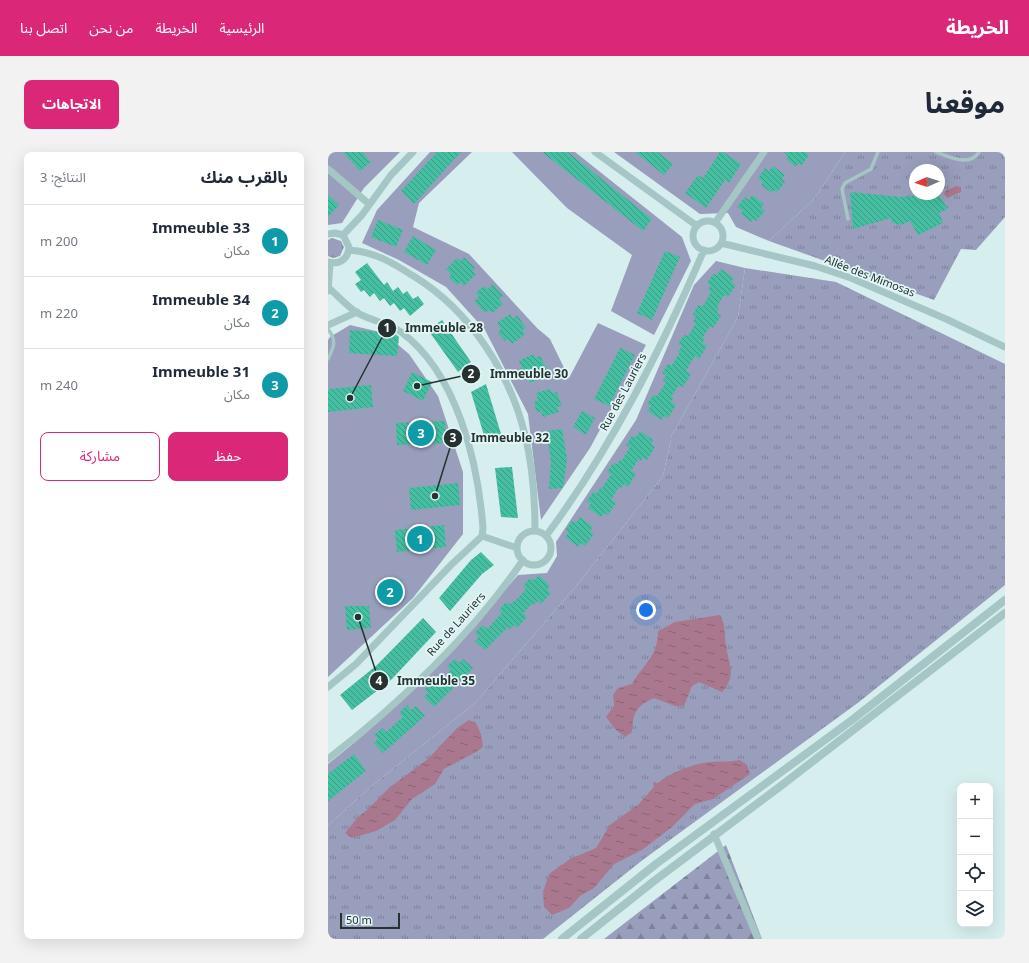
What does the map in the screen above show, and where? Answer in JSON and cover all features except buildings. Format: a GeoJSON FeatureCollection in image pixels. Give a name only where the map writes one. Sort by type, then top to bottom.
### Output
{"type":"FeatureCollection","features":[{"type":"Feature","properties":{"kind":"street"},"geometry":{"type":"LineString","coordinates":[[343,236],[362,215],[391,175],[413,152]]}},
{"type":"Feature","properties":{"kind":"street"},"geometry":{"type":"LineString","coordinates":[[595,152],[697,226]]}},
{"type":"Feature","properties":{"kind":"street"},"geometry":{"type":"LineString","coordinates":[[715,223],[764,152]]}},
{"type":"Feature","properties":{"kind":"street"},"geometry":{"type":"LineString","coordinates":[[328,169],[369,204]]}},
{"type":"Feature","properties":{"kind":"street"},"geometry":{"type":"LineString","coordinates":[[705,222],[715,223],[722,231],[721,243],[714,249],[704,250],[696,245],[693,239],[693,232],[697,226],[705,222]]}},
{"type":"Feature","properties":{"kind":"street"},"geometry":{"type":"LineString","coordinates":[[328,234],[335,233],[343,236],[349,244],[349,250],[342,261],[329,262],[328,290],[357,312],[401,332],[424,356],[447,388],[465,434],[475,467],[483,522],[482,536],[451,565],[356,664],[328,687]]}},
{"type":"Feature","properties":{"kind":"street","name":"Allée des Mimosas"},"geometry":{"type":"LineString","coordinates":[[721,243],[815,266],[851,278],[977,333],[1005,347]]}},
{"type":"Feature","properties":{"kind":"street"},"geometry":{"type":"LineString","coordinates":[[349,250],[367,252],[384,259],[431,287],[456,310],[482,342],[511,393],[525,435],[534,483],[536,531]]}},
{"type":"Feature","properties":{"kind":"street","name":"Rue des Lauriers"},"geometry":{"type":"LineString","coordinates":[[546,536],[562,515],[613,436],[674,318],[704,250]]}},
{"type":"Feature","properties":{"kind":"street"},"geometry":{"type":"LineString","coordinates":[[328,325],[357,312]]}},
{"type":"Feature","properties":{"kind":"street"},"geometry":{"type":"LineString","coordinates":[[536,531],[546,536],[551,548],[545,560],[533,565],[523,560],[519,555],[518,548],[522,536],[528,532],[536,531]]}},
{"type":"Feature","properties":{"kind":"street"},"geometry":{"type":"LineString","coordinates":[[482,536],[518,548]]}},
{"type":"Feature","properties":{"kind":"street","name":"Rue de Lauriers"},"geometry":{"type":"LineString","coordinates":[[328,760],[402,697],[480,615],[523,560]]}},
{"type":"Feature","properties":{"kind":"street"},"geometry":{"type":"LineString","coordinates":[[562,939],[656,864],[852,720],[1005,600]]}},
{"type":"Feature","properties":{"kind":"street"},"geometry":{"type":"LineString","coordinates":[[581,939],[714,834],[782,786],[1005,613]]}},
{"type":"Feature","properties":{"kind":"street"},"geometry":{"type":"LineString","coordinates":[[714,834],[758,939]]}},
{"type":"Feature","properties":{"kind":"lane"},"geometry":{"type":"LineString","coordinates":[[848,219],[842,190],[845,183],[871,169],[878,152]]}},
{"type":"Feature","properties":{"kind":"lane"},"geometry":{"type":"LineString","coordinates":[[936,152],[962,160],[971,159],[979,152]]}},
{"type":"Feature","properties":{"kind":"lane"},"geometry":{"type":"LineString","coordinates":[[328,328],[334,341],[333,350],[328,359]]}},
{"type":"Feature","properties":{"kind":"green space"},"geometry":{"type":"Polygon","coordinates":[[[328,152],[400,152],[364,188],[342,223],[328,225],[328,152]]]}},
{"type":"Feature","properties":{"kind":"green space"},"geometry":{"type":"Polygon","coordinates":[[[430,152],[472,152],[419,203],[413,227],[469,254],[537,328],[550,339],[569,378],[598,323],[646,345],[590,448],[541,520],[528,414],[485,330],[446,287],[399,260],[362,243],[377,210],[430,152]]]}},
{"type":"Feature","properties":{"kind":"green space"},"geometry":{"type":"Polygon","coordinates":[[[512,152],[575,152],[682,237],[691,261],[654,335],[611,311],[632,255],[567,208],[512,152]]]}},
{"type":"Feature","properties":{"kind":"green space"},"geometry":{"type":"Polygon","coordinates":[[[614,152],[845,152],[815,198],[769,241],[736,227],[728,213],[700,214],[614,152]]]}},
{"type":"Feature","properties":{"kind":"green space"},"geometry":{"type":"Polygon","coordinates":[[[845,152],[1005,152],[1005,217],[976,250],[961,249],[934,300],[769,241],[815,198],[845,152]]]}},
{"type":"Feature","properties":{"kind":"green space"},"geometry":{"type":"Polygon","coordinates":[[[332,238],[341,241],[344,247],[340,256],[333,258],[328,256],[328,240],[332,238]]]}},
{"type":"Feature","properties":{"kind":"green space"},"geometry":{"type":"Polygon","coordinates":[[[716,261],[745,268],[738,317],[672,435],[663,476],[578,584],[475,703],[373,785],[328,825],[328,764],[404,698],[451,650],[518,575],[547,573],[557,556],[556,542],[636,420],[694,285],[716,261]]]}},
{"type":"Feature","properties":{"kind":"green space"},"geometry":{"type":"Polygon","coordinates":[[[745,268],[836,282],[1005,364],[1005,585],[859,702],[644,859],[543,939],[328,939],[328,825],[373,785],[475,703],[578,584],[663,476],[672,435],[738,317],[745,268]]]}},
{"type":"Feature","properties":{"kind":"green space"},"geometry":{"type":"Polygon","coordinates":[[[350,325],[384,333],[409,354],[438,396],[463,472],[463,534],[413,598],[328,677],[328,340],[330,337],[350,325]]]}},
{"type":"Feature","properties":{"kind":"green space"},"geometry":{"type":"Polygon","coordinates":[[[726,845],[762,939],[604,939],[726,845]]]}},
{"type":"Feature","properties":{"kind":"water"},"geometry":{"type":"Polygon","coordinates":[[[956,186],[961,187],[961,192],[947,198],[945,192],[956,186]]]}},
{"type":"Feature","properties":{"kind":"water"},"geometry":{"type":"Polygon","coordinates":[[[720,615],[724,626],[731,669],[730,680],[722,692],[699,682],[692,686],[684,706],[675,706],[654,698],[643,704],[637,710],[633,719],[632,732],[625,737],[616,730],[606,717],[614,706],[613,695],[618,688],[632,684],[650,659],[656,647],[658,631],[675,622],[720,615]]]}},
{"type":"Feature","properties":{"kind":"water"},"geometry":{"type":"Polygon","coordinates":[[[469,720],[476,723],[481,734],[483,747],[444,769],[435,784],[412,799],[395,820],[376,831],[352,838],[345,833],[358,817],[389,788],[428,759],[457,728],[469,720]]]}},
{"type":"Feature","properties":{"kind":"water"},"geometry":{"type":"Polygon","coordinates":[[[740,760],[747,765],[750,774],[713,799],[695,804],[672,827],[642,850],[614,864],[594,888],[580,896],[569,908],[552,915],[544,907],[543,892],[549,874],[570,859],[596,848],[610,825],[639,804],[654,787],[653,782],[658,783],[676,772],[698,764],[740,760]]]}},
{"type":"Feature","properties":{"kind":"place","name":"Immeuble 30"},"geometry":{"type":"Point","coordinates":[417,386]}},
{"type":"Feature","properties":{"kind":"place","name":"Immeuble 28"},"geometry":{"type":"Point","coordinates":[350,398]}},
{"type":"Feature","properties":{"kind":"place","name":"Immeuble 31"},"geometry":{"type":"Point","coordinates":[421,433]}},
{"type":"Feature","properties":{"kind":"place","name":"Immeuble 32"},"geometry":{"type":"Point","coordinates":[435,496]}},
{"type":"Feature","properties":{"kind":"place","name":"Immeuble 33"},"geometry":{"type":"Point","coordinates":[420,539]}},
{"type":"Feature","properties":{"kind":"place","name":"Immeuble 34"},"geometry":{"type":"Point","coordinates":[390,592]}},
{"type":"Feature","properties":{"kind":"place","name":"Immeuble 35"},"geometry":{"type":"Point","coordinates":[358,617]}}]}
